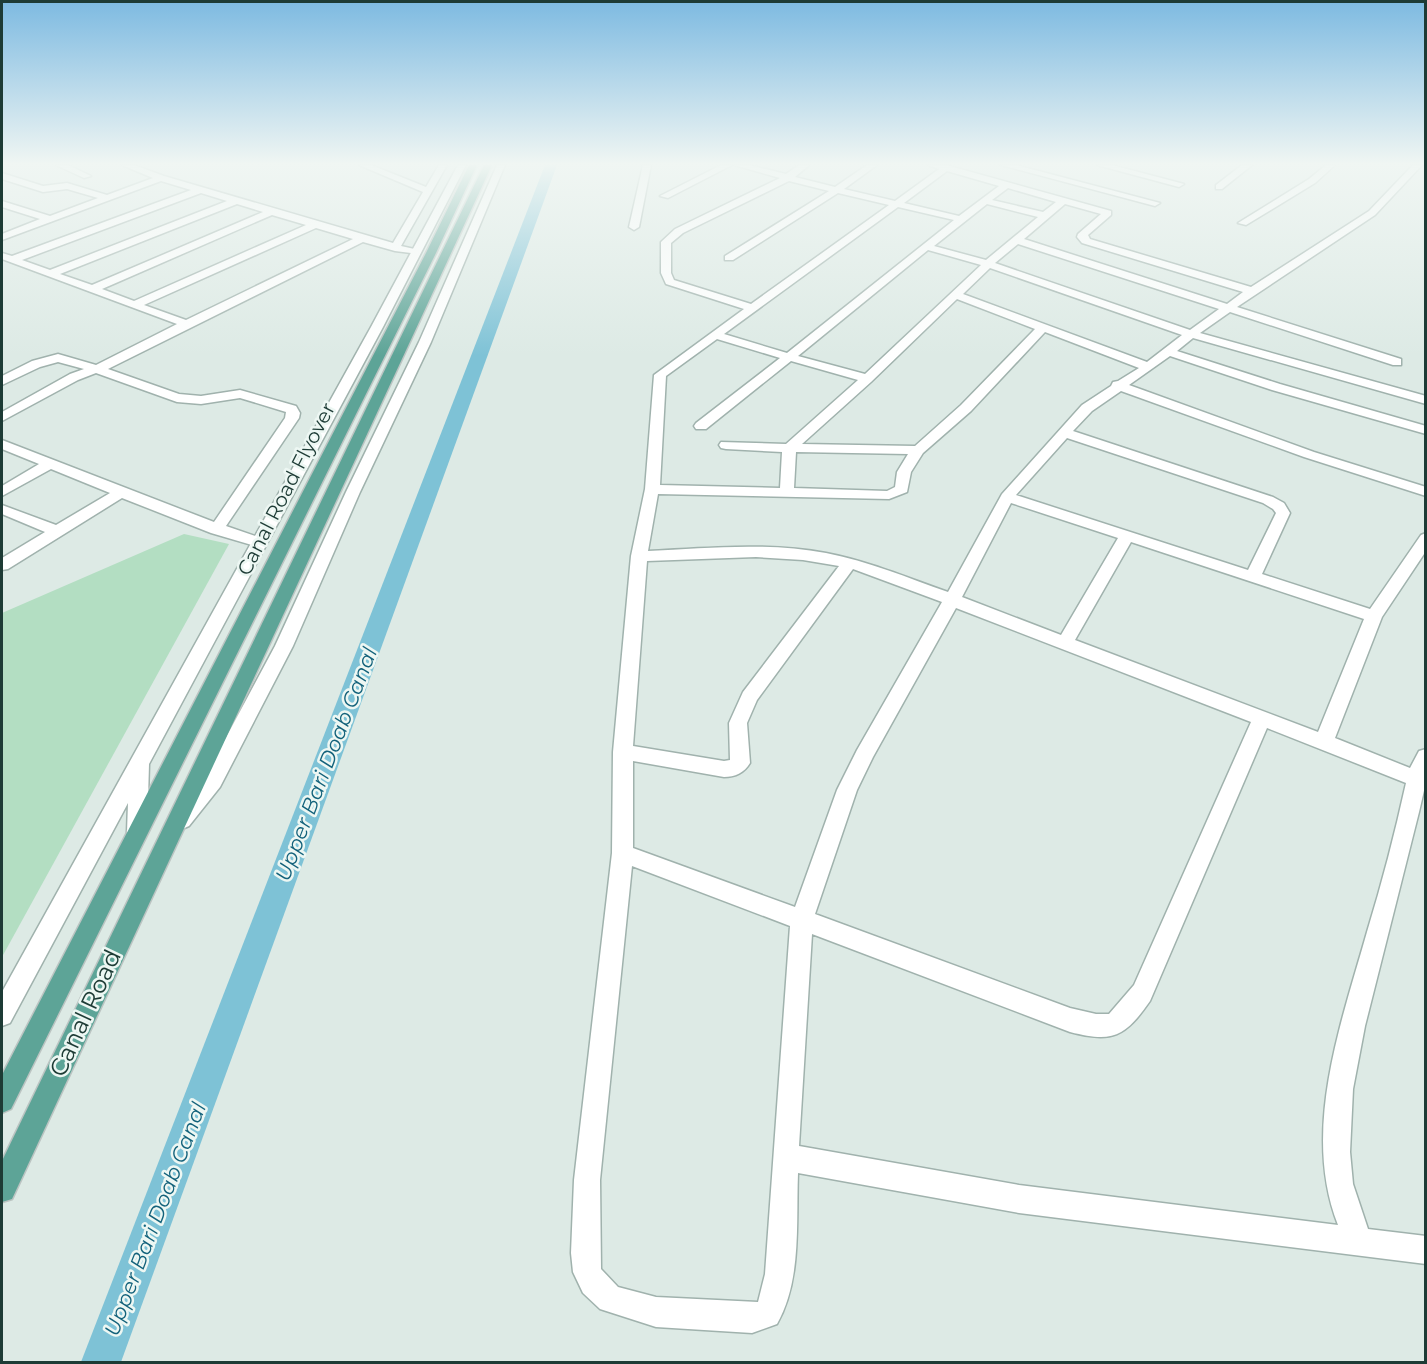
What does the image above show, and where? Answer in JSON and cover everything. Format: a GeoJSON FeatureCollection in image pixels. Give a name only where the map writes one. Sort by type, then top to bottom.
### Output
{"type":"FeatureCollection","features":[{"type":"Feature","properties":{"kind":"main road","name":"Canal Road Flyover"},"geometry":{"type":"LineString","coordinates":[[137,832],[443,229]]}},
{"type":"Feature","properties":{"kind":"main road","name":"Canal Road Flyover"},"geometry":{"type":"LineString","coordinates":[[168,838],[458,229]]}},
{"type":"Feature","properties":{"kind":"main road","name":"Canal Road"},"geometry":{"type":"LineString","coordinates":[[2,1100],[137,832]]}},
{"type":"Feature","properties":{"kind":"main road","name":"Canal Road"},"geometry":{"type":"LineString","coordinates":[[2,1189],[168,838]]}},
{"type":"Feature","properties":{"kind":"street"},"geometry":{"type":"LineString","coordinates":[[2,237],[24,229]]}},
{"type":"Feature","properties":{"kind":"street"},"geometry":{"type":"LineString","coordinates":[[6,258],[90,229]]}},
{"type":"Feature","properties":{"kind":"street"},"geometry":{"type":"LineString","coordinates":[[50,274],[166,229]]}},
{"type":"Feature","properties":{"kind":"street"},"geometry":{"type":"LineString","coordinates":[[92,290],[233,229]]}},
{"type":"Feature","properties":{"kind":"street"},"geometry":{"type":"LineString","coordinates":[[134,305],[307,229]]}},
{"type":"Feature","properties":{"kind":"street"},"geometry":{"type":"LineString","coordinates":[[327,229],[415,252]]}},
{"type":"Feature","properties":{"kind":"street"},"geometry":{"type":"LineString","coordinates":[[395,248],[406,229]]}},
{"type":"Feature","properties":{"kind":"street"},"geometry":{"type":"LineString","coordinates":[[2,1015],[377,327],[428,229]]}},
{"type":"Feature","properties":{"kind":"street"},"geometry":{"type":"LineString","coordinates":[[168,838],[213,781],[284,646],[353,492],[425,342],[474,229]]}},
{"type":"Feature","properties":{"kind":"street"},"geometry":{"type":"LineString","coordinates":[[684,229],[666,242],[666,273],[670,282],[754,308]]}},
{"type":"Feature","properties":{"kind":"street"},"geometry":{"type":"LineString","coordinates":[[729,258],[776,229]]}},
{"type":"Feature","properties":{"kind":"street"},"geometry":{"type":"LineString","coordinates":[[862,229],[660,375],[652,489],[639,556],[623,752],[623,854],[587,1180],[585,1253],[587,1272],[593,1282],[610,1299],[656,1312],[752,1318],[766,1314],[772,1305],[779,1274],[802,920],[847,790],[864,755],[952,600],[1007,497],[1087,408],[1117,385],[1148,367],[1252,291],[1348,229]]}},
{"type":"Feature","properties":{"kind":"street"},"geometry":{"type":"LineString","coordinates":[[701,426],[950,229]]}},
{"type":"Feature","properties":{"kind":"street"},"geometry":{"type":"LineString","coordinates":[[787,493],[789,448],[867,379],[988,264],[1030,229]]}},
{"type":"Feature","properties":{"kind":"street"},"geometry":{"type":"LineString","coordinates":[[1087,229],[1082,237],[1086,241],[1252,291]]}},
{"type":"Feature","properties":{"kind":"street"},"geometry":{"type":"LineString","coordinates":[[2,417],[74,377],[97,369],[362,239]]}},
{"type":"Feature","properties":{"kind":"street"},"geometry":{"type":"LineString","coordinates":[[1016,240],[1397,362]]}},
{"type":"Feature","properties":{"kind":"street"},"geometry":{"type":"LineString","coordinates":[[928,248],[988,264],[1191,334],[1425,400]]}},
{"type":"Feature","properties":{"kind":"street"},"geometry":{"type":"LineString","coordinates":[[6,258],[187,324]]}},
{"type":"Feature","properties":{"kind":"street"},"geometry":{"type":"LineString","coordinates":[[956,295],[1148,367]]}},
{"type":"Feature","properties":{"kind":"street"},"geometry":{"type":"LineString","coordinates":[[652,489],[894,494],[902,489],[908,463],[918,450],[966,408],[1043,327]]}},
{"type":"Feature","properties":{"kind":"street"},"geometry":{"type":"LineString","coordinates":[[715,335],[867,379]]}},
{"type":"Feature","properties":{"kind":"street"},"geometry":{"type":"LineString","coordinates":[[1169,352],[1276,387],[1425,430]]}},
{"type":"Feature","properties":{"kind":"street"},"geometry":{"type":"LineString","coordinates":[[2,381],[36,364],[58,358],[97,369],[177,398],[201,400],[240,394],[286,408],[293,413],[292,418],[216,530]]}},
{"type":"Feature","properties":{"kind":"street"},"geometry":{"type":"LineString","coordinates":[[1117,385],[1272,443],[1425,492]]}},
{"type":"Feature","properties":{"kind":"street"},"geometry":{"type":"LineString","coordinates":[[1064,433],[1198,476],[1279,506],[1283,513],[1280,523],[1253,577]]}},
{"type":"Feature","properties":{"kind":"street"},"geometry":{"type":"LineString","coordinates":[[2,444],[216,530],[259,542]]}},
{"type":"Feature","properties":{"kind":"street"},"geometry":{"type":"LineString","coordinates":[[726,445],[918,450]]}},
{"type":"Feature","properties":{"kind":"street"},"geometry":{"type":"LineString","coordinates":[[2,492],[50,463]]}},
{"type":"Feature","properties":{"kind":"street"},"geometry":{"type":"LineString","coordinates":[[2,566],[121,492]]}},
{"type":"Feature","properties":{"kind":"street"},"geometry":{"type":"LineString","coordinates":[[1007,497],[1374,616]]}},
{"type":"Feature","properties":{"kind":"street"},"geometry":{"type":"LineString","coordinates":[[2,509],[57,531]]}},
{"type":"Feature","properties":{"kind":"street"},"geometry":{"type":"LineString","coordinates":[[1065,643],[1127,536]]}},
{"type":"Feature","properties":{"kind":"street"},"geometry":{"type":"LineString","coordinates":[[1324,742],[1374,616],[1425,538]]}},
{"type":"Feature","properties":{"kind":"street"},"geometry":{"type":"LineString","coordinates":[[639,556],[781,552],[849,563],[952,600],[1417,779]]}},
{"type":"Feature","properties":{"kind":"street"},"geometry":{"type":"LineString","coordinates":[[623,752],[724,769],[737,766],[740,763],[741,752],[738,723],[749,697],[849,563]]}},
{"type":"Feature","properties":{"kind":"street"},"geometry":{"type":"LineString","coordinates":[[623,854],[1070,1020],[1101,1028],[1114,1026],[1142,993],[1261,720]]}},
{"type":"Feature","properties":{"kind":"street"},"geometry":{"type":"LineString","coordinates":[[1358,1240],[1339,1186],[1336,1128],[1342,1074],[1364,980],[1425,756]]}},
{"type":"Feature","properties":{"kind":"street"},"geometry":{"type":"LineString","coordinates":[[137,832],[140,761]]}},
{"type":"Feature","properties":{"kind":"street"},"geometry":{"type":"LineString","coordinates":[[785,1157],[1019,1199],[1425,1250]]}},
{"type":"Feature","properties":{"kind":"green space"},"geometry":{"type":"Polygon","coordinates":[[[184,534],[229,544],[2,957],[2,613],[184,534]]]}},
{"type":"Feature","properties":{"kind":"waterway","name":"Upper Bari Doab Canal"},"geometry":{"type":"LineString","coordinates":[[101,1362],[527,229]]}}]}
